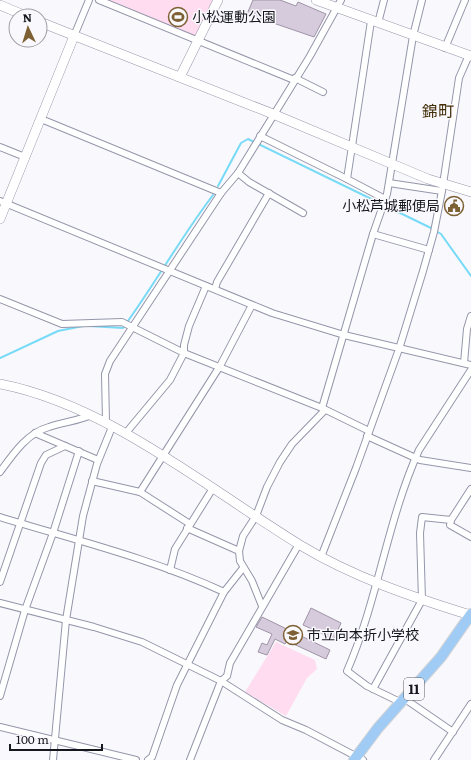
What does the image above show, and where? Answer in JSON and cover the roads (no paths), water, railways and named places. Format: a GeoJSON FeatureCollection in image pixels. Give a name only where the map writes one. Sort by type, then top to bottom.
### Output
{"type":"FeatureCollection","features":[{"type":"Feature","properties":{"kind":"main road","name":"11"},"geometry":{"type":"LineString","coordinates":[[358,759],[389,715],[404,701],[441,657],[471,615]]}},
{"type":"Feature","properties":{"kind":"street"},"geometry":{"type":"LineString","coordinates":[[0,219],[3,202],[25,157],[89,0]]}},
{"type":"Feature","properties":{"kind":"street"},"geometry":{"type":"LineString","coordinates":[[99,0],[199,42],[295,79],[322,92]]}},
{"type":"Feature","properties":{"kind":"street"},"geometry":{"type":"LineString","coordinates":[[180,77],[199,42],[218,0]]}},
{"type":"Feature","properties":{"kind":"street"},"geometry":{"type":"LineString","coordinates":[[316,0],[339,4],[374,22],[470,56],[459,78],[443,187],[429,250],[399,349],[321,557]]}},
{"type":"Feature","properties":{"kind":"street"},"geometry":{"type":"LineString","coordinates":[[347,179],[351,147],[374,22],[384,0]]}},
{"type":"Feature","properties":{"kind":"street"},"geometry":{"type":"LineString","coordinates":[[262,606],[252,581],[240,561],[239,551],[243,536],[256,516],[267,487],[280,462],[292,444],[324,409],[373,234],[389,183],[412,36],[422,0]]}},
{"type":"Feature","properties":{"kind":"street"},"geometry":{"type":"LineString","coordinates":[[445,48],[465,0]]}},
{"type":"Feature","properties":{"kind":"street"},"geometry":{"type":"LineString","coordinates":[[53,760],[66,620],[83,516],[109,425],[105,374],[110,361],[130,327],[221,193],[238,173],[339,4]]}},
{"type":"Feature","properties":{"kind":"street"},"geometry":{"type":"LineString","coordinates":[[48,25],[273,114],[443,187]]}},
{"type":"Feature","properties":{"kind":"street"},"geometry":{"type":"LineString","coordinates":[[41,119],[221,193]]}},
{"type":"Feature","properties":{"kind":"street"},"geometry":{"type":"LineString","coordinates":[[259,138],[347,179],[384,202]]}},
{"type":"Feature","properties":{"kind":"street"},"geometry":{"type":"LineString","coordinates":[[0,147],[25,157]]}},
{"type":"Feature","properties":{"kind":"street"},"geometry":{"type":"LineString","coordinates":[[238,173],[303,213]]}},
{"type":"Feature","properties":{"kind":"street"},"geometry":{"type":"LineString","coordinates":[[389,183],[443,187],[471,192]]}},
{"type":"Feature","properties":{"kind":"street"},"geometry":{"type":"LineString","coordinates":[[215,289],[217,282],[269,193]]}},
{"type":"Feature","properties":{"kind":"street"},"geometry":{"type":"LineString","coordinates":[[3,202],[252,305],[344,335],[471,365]]}},
{"type":"Feature","properties":{"kind":"street"},"geometry":{"type":"LineString","coordinates":[[373,234],[429,250]]}},
{"type":"Feature","properties":{"kind":"street"},"geometry":{"type":"LineString","coordinates":[[124,434],[170,380],[184,352],[184,345],[189,326],[206,286]]}},
{"type":"Feature","properties":{"kind":"street"},"geometry":{"type":"LineString","coordinates":[[0,299],[62,324],[122,322],[184,352],[324,409],[415,458],[431,463],[471,468]]}},
{"type":"Feature","properties":{"kind":"street"},"geometry":{"type":"LineString","coordinates":[[140,492],[220,366],[252,305]]}},
{"type":"Feature","properties":{"kind":"street"},"geometry":{"type":"LineString","coordinates":[[464,364],[467,329],[471,316]]}},
{"type":"Feature","properties":{"kind":"street"},"geometry":{"type":"LineString","coordinates":[[453,732],[404,701],[373,689],[346,671],[356,650],[392,526],[415,458],[471,369],[464,364]]}},
{"type":"Feature","properties":{"kind":"street"},"geometry":{"type":"LineString","coordinates":[[0,384],[17,387],[92,414],[162,456],[321,557],[375,582],[422,600],[471,615]]}},
{"type":"Feature","properties":{"kind":"street"},"geometry":{"type":"LineString","coordinates":[[0,472],[17,449],[35,433],[48,427],[92,414]]}},
{"type":"Feature","properties":{"kind":"street"},"geometry":{"type":"LineString","coordinates":[[35,433],[98,460]]}},
{"type":"Feature","properties":{"kind":"street"},"geometry":{"type":"LineString","coordinates":[[0,582],[41,463],[46,455],[66,446]]}},
{"type":"Feature","properties":{"kind":"street"},"geometry":{"type":"LineString","coordinates":[[0,696],[25,610],[53,533],[79,451]]}},
{"type":"Feature","properties":{"kind":"street"},"geometry":{"type":"LineString","coordinates":[[92,481],[140,492],[189,526],[239,551]]}},
{"type":"Feature","properties":{"kind":"street"},"geometry":{"type":"LineString","coordinates":[[170,570],[175,549],[213,488]]}},
{"type":"Feature","properties":{"kind":"street"},"geometry":{"type":"LineString","coordinates":[[471,489],[451,520],[450,525],[471,537]]}},
{"type":"Feature","properties":{"kind":"street"},"geometry":{"type":"LineString","coordinates":[[0,517],[80,540],[170,570],[224,592]]}},
{"type":"Feature","properties":{"kind":"street"},"geometry":{"type":"LineString","coordinates":[[373,689],[422,600],[420,533],[422,517],[451,520]]}},
{"type":"Feature","properties":{"kind":"street"},"geometry":{"type":"LineString","coordinates":[[190,760],[221,680],[227,676],[230,663],[299,544]]}},
{"type":"Feature","properties":{"kind":"street"},"geometry":{"type":"LineString","coordinates":[[148,760],[152,757],[177,685],[224,592],[243,568]]}},
{"type":"Feature","properties":{"kind":"street"},"geometry":{"type":"LineString","coordinates":[[0,603],[94,627],[142,642],[221,680],[282,720],[306,730],[358,759]]}},
{"type":"Feature","properties":{"kind":"street"},"geometry":{"type":"LineString","coordinates":[[434,760],[471,704]]}},
{"type":"Feature","properties":{"kind":"street"},"geometry":{"type":"LineString","coordinates":[[0,727],[136,760]]}},
{"type":"Feature","properties":{"kind":"waterway"},"geometry":{"type":"LineString","coordinates":[[218,186],[241,143],[248,139],[433,229]]}},
{"type":"Feature","properties":{"kind":"waterway"},"geometry":{"type":"LineString","coordinates":[[89,326],[123,328],[213,195]]}},
{"type":"Feature","properties":{"kind":"waterway"},"geometry":{"type":"LineString","coordinates":[[436,231],[441,234],[471,276]]}},
{"type":"Feature","properties":{"kind":"waterway"},"geometry":{"type":"LineString","coordinates":[[0,358],[58,331],[83,326]]}},
{"type":"Feature","properties":{"kind":"place","name":"小松運動公園"},"geometry":{"type":"Point","coordinates":[178,17]}},
{"type":"Feature","properties":{"kind":"place","name":"小松芦城郵便局"},"geometry":{"type":"Point","coordinates":[454,206]}},
{"type":"Feature","properties":{"kind":"place","name":"市立向本折小学校"},"geometry":{"type":"Point","coordinates":[293,635]}},
{"type":"Feature","properties":{"kind":"district","name":"錦町"},"geometry":{"type":"Point","coordinates":[438,111]}}]}
